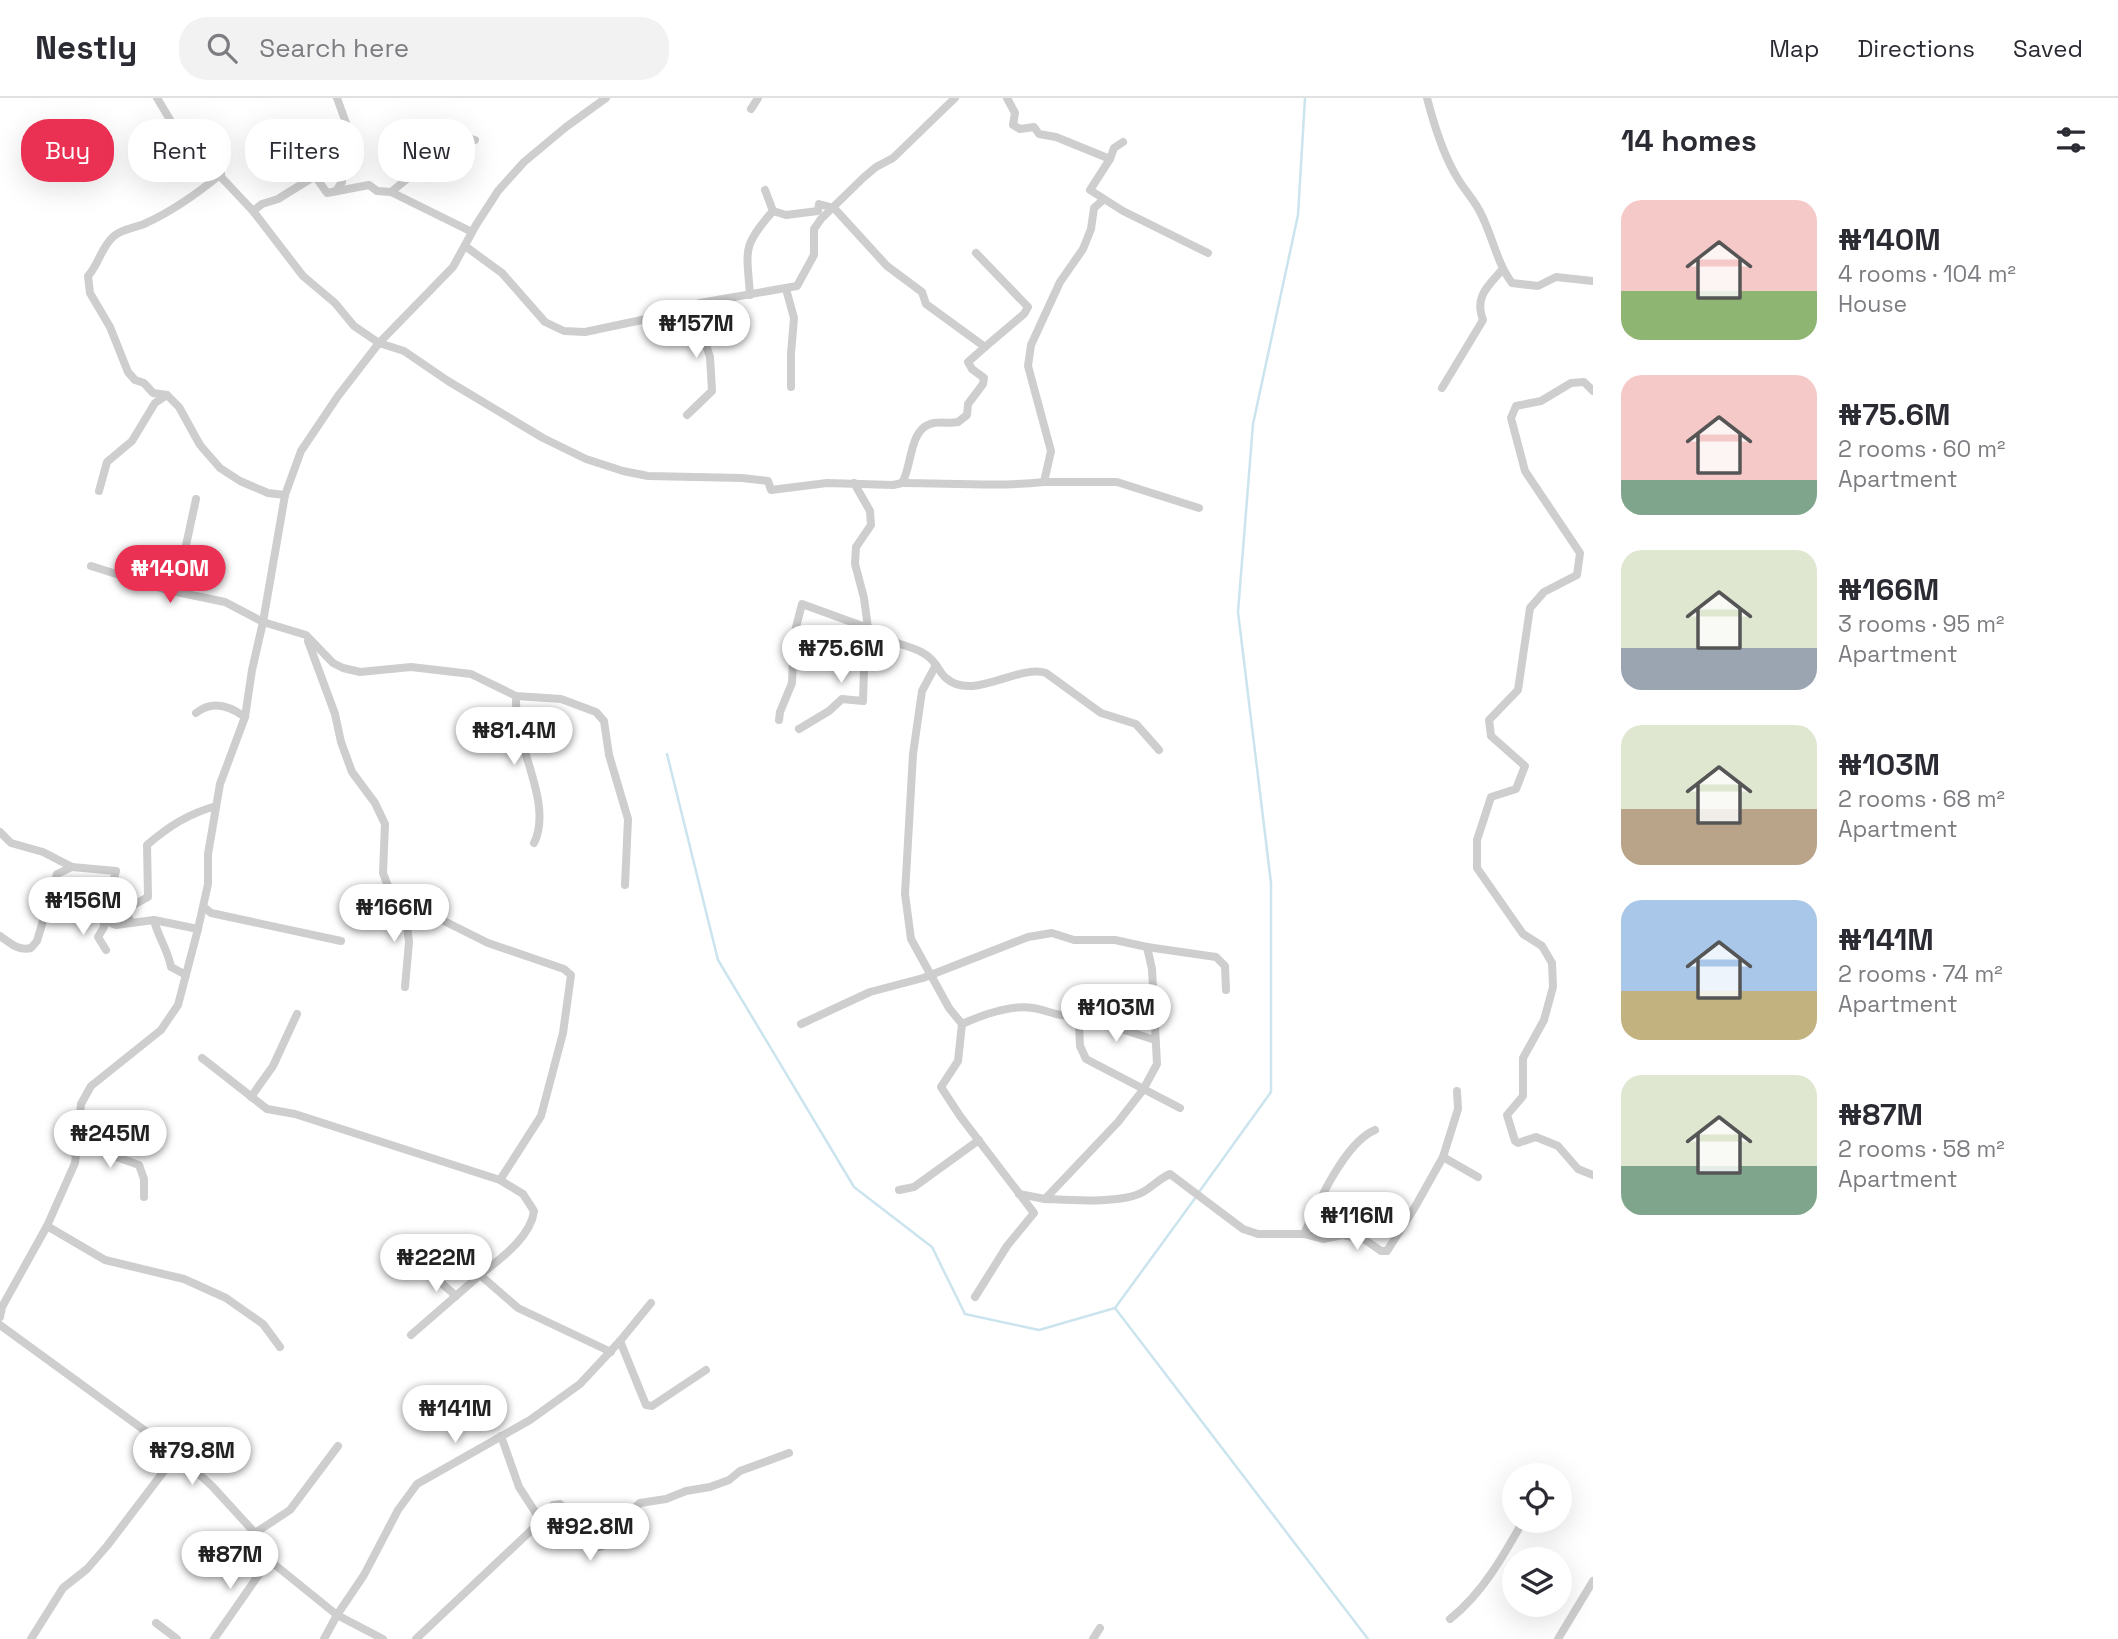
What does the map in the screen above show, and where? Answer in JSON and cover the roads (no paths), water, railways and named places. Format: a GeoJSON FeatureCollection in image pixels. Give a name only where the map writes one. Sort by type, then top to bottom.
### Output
{"type":"FeatureCollection","features":[{"type":"Feature","properties":{"kind":"street"},"geometry":{"type":"LineString","coordinates":[[158,98],[170,119]]}},
{"type":"Feature","properties":{"kind":"street"},"geometry":{"type":"LineString","coordinates":[[336,191],[342,182],[340,155],[346,123],[337,98]]}},
{"type":"Feature","properties":{"kind":"street"},"geometry":{"type":"LineString","coordinates":[[0,1317],[2,1307],[47,1226],[75,1163],[81,1104],[91,1086],[160,1030],[178,1004],[204,906],[208,884],[208,853],[220,784],[245,717],[251,670],[263,622],[285,495],[301,452],[338,396],[379,343],[453,267],[498,191],[524,162],[606,98]]}},
{"type":"Feature","properties":{"kind":"street"},"geometry":{"type":"LineString","coordinates":[[751,109],[758,98]]}},
{"type":"Feature","properties":{"kind":"street"},"geometry":{"type":"LineString","coordinates":[[465,246],[502,273],[545,322],[564,331],[585,332],[689,310],[699,303],[797,286],[814,255],[814,229],[821,219],[863,178],[893,158],[955,98]]}},
{"type":"Feature","properties":{"kind":"street"},"geometry":{"type":"LineString","coordinates":[[1007,98],[1015,113],[1013,125],[1020,129],[1034,127],[1039,134],[1056,137],[1110,159]]}},
{"type":"Feature","properties":{"kind":"street"},"geometry":{"type":"LineString","coordinates":[[1427,98],[1446,155],[1457,178],[1479,209],[1499,255],[1502,270],[1512,283],[1538,286],[1556,277],[1593,281]]}},
{"type":"Feature","properties":{"kind":"street"},"geometry":{"type":"LineString","coordinates":[[1123,142],[1114,148],[1090,190],[1103,200],[1208,253]]}},
{"type":"Feature","properties":{"kind":"street"},"geometry":{"type":"LineString","coordinates":[[253,211],[314,176],[327,193],[369,185],[377,191],[391,192],[472,232]]}},
{"type":"Feature","properties":{"kind":"street"},"geometry":{"type":"LineString","coordinates":[[211,182],[198,193],[144,224],[117,233],[105,244],[96,268],[88,276],[90,293],[110,327],[128,372],[135,380],[144,383],[153,393],[167,395],[179,407],[200,445],[220,468],[258,489],[285,495]]}},
{"type":"Feature","properties":{"kind":"street"},"geometry":{"type":"LineString","coordinates":[[228,182],[303,276],[335,303],[354,326],[379,343],[404,351],[543,438],[623,471],[648,476],[768,481],[771,490],[854,482],[1005,486],[1044,482],[1117,482],[1199,509]]}},
{"type":"Feature","properties":{"kind":"street"},"geometry":{"type":"LineString","coordinates":[[391,192],[403,182]]}},
{"type":"Feature","properties":{"kind":"street"},"geometry":{"type":"LineString","coordinates":[[765,190],[773,211]]}},
{"type":"Feature","properties":{"kind":"street"},"geometry":{"type":"LineString","coordinates":[[1044,482],[1051,451],[1028,366],[1031,345],[1060,282],[1083,249],[1091,229],[1094,208],[1103,200]]}},
{"type":"Feature","properties":{"kind":"street"},"geometry":{"type":"LineString","coordinates":[[773,211],[786,215],[818,211],[819,204],[834,208],[887,266],[922,292],[926,304],[985,346]]}},
{"type":"Feature","properties":{"kind":"street"},"geometry":{"type":"LineString","coordinates":[[750,295],[747,246],[773,211]]}},
{"type":"Feature","properties":{"kind":"street"},"geometry":{"type":"LineString","coordinates":[[902,483],[918,433],[933,423],[958,422],[967,415],[968,404],[983,384],[984,378],[972,369],[968,362],[1024,314],[1028,307],[976,253]]}},
{"type":"Feature","properties":{"kind":"street"},"geometry":{"type":"LineString","coordinates":[[1441,388],[1483,320],[1479,309],[1481,293],[1502,270]]}},
{"type":"Feature","properties":{"kind":"street"},"geometry":{"type":"LineString","coordinates":[[786,289],[794,318],[790,354],[791,387]]}},
{"type":"Feature","properties":{"kind":"street"},"geometry":{"type":"LineString","coordinates":[[687,415],[712,391],[710,357],[705,342],[709,327],[706,314],[699,303]]}},
{"type":"Feature","properties":{"kind":"street"},"geometry":{"type":"LineString","coordinates":[[1593,391],[1584,382],[1571,383],[1541,401],[1516,406],[1511,418],[1525,471],[1580,553],[1579,570],[1577,575],[1544,592],[1530,608],[1518,690],[1489,720],[1491,736],[1525,766],[1516,789],[1492,797],[1477,840],[1477,868],[1523,934],[1542,946],[1552,963],[1553,987],[1544,1020],[1523,1059],[1523,1096],[1507,1115],[1515,1141],[1518,1143],[1536,1137],[1558,1146],[1578,1169],[1593,1175]]}},
{"type":"Feature","properties":{"kind":"street"},"geometry":{"type":"LineString","coordinates":[[99,491],[107,461],[132,441],[155,403],[167,395]]}},
{"type":"Feature","properties":{"kind":"street"},"geometry":{"type":"LineString","coordinates":[[799,729],[829,711],[842,699],[863,701],[864,670],[873,636],[868,628],[855,564],[856,547],[871,525],[870,511],[854,482]]}},
{"type":"Feature","properties":{"kind":"street"},"geometry":{"type":"LineString","coordinates":[[167,590],[186,550],[196,499]]}},
{"type":"Feature","properties":{"kind":"street"},"geometry":{"type":"LineString","coordinates":[[91,566],[167,590],[225,602],[263,622],[306,635],[333,663],[343,668],[360,671],[411,667],[471,674],[516,696],[561,699],[596,712],[604,721],[609,755],[628,819],[625,885]]}},
{"type":"Feature","properties":{"kind":"street"},"geometry":{"type":"LineString","coordinates":[[779,720],[792,683],[794,635],[802,604],[877,630],[890,640],[918,650],[931,657],[947,679],[963,686],[980,685],[1036,669],[1046,673],[1101,713],[1136,724],[1159,750]]}},
{"type":"Feature","properties":{"kind":"street"},"geometry":{"type":"LineString","coordinates":[[306,635],[335,714],[341,742],[352,772],[375,803],[385,824],[383,873],[389,889],[404,901],[488,943],[564,969],[571,975],[563,1033],[541,1116],[500,1181]]}},
{"type":"Feature","properties":{"kind":"street"},"geometry":{"type":"LineString","coordinates":[[936,665],[922,691],[910,780],[911,811],[905,894],[911,939],[949,1008],[962,1024],[958,1061],[941,1087],[1034,1213],[1007,1246],[975,1297]]}},
{"type":"Feature","properties":{"kind":"street"},"geometry":{"type":"LineString","coordinates":[[516,696],[517,723],[541,815],[539,833],[534,844]]}},
{"type":"Feature","properties":{"kind":"street"},"geometry":{"type":"LineString","coordinates":[[196,713],[203,707],[217,705],[234,709],[245,717]]}},
{"type":"Feature","properties":{"kind":"street"},"geometry":{"type":"LineString","coordinates":[[131,922],[124,910],[148,897],[147,845],[171,824],[195,812],[216,806]]}},
{"type":"Feature","properties":{"kind":"street"},"geometry":{"type":"LineString","coordinates":[[0,832],[11,843],[43,852],[72,867]]}},
{"type":"Feature","properties":{"kind":"street"},"geometry":{"type":"LineString","coordinates":[[0,936],[24,950],[31,948],[37,941],[57,874],[65,868],[116,871],[110,894],[103,907],[104,927],[98,937],[106,950]]}},
{"type":"Feature","properties":{"kind":"street"},"geometry":{"type":"LineString","coordinates":[[404,901],[409,942],[405,987]]}},
{"type":"Feature","properties":{"kind":"street"},"geometry":{"type":"LineString","coordinates":[[204,906],[211,913],[341,941]]}},
{"type":"Feature","properties":{"kind":"street"},"geometry":{"type":"LineString","coordinates":[[103,915],[106,921],[116,925],[154,920],[198,929]]}},
{"type":"Feature","properties":{"kind":"street"},"geometry":{"type":"LineString","coordinates":[[154,920],[171,967],[186,975]]}},
{"type":"Feature","properties":{"kind":"street"},"geometry":{"type":"LineString","coordinates":[[802,1024],[870,992],[900,986],[1028,937],[1052,933],[1074,940],[1115,940],[1216,957],[1225,966],[1226,989]]}},
{"type":"Feature","properties":{"kind":"street"},"geometry":{"type":"LineString","coordinates":[[1045,1199],[1118,1122],[1143,1090],[1157,1064],[1152,969],[1147,947]]}},
{"type":"Feature","properties":{"kind":"street"},"geometry":{"type":"LineString","coordinates":[[962,1024],[983,1015],[1032,1008],[1056,1016],[1071,1016],[1079,1025],[1080,1046],[1086,1059],[1180,1108]]}},
{"type":"Feature","properties":{"kind":"street"},"geometry":{"type":"LineString","coordinates":[[251,1097],[273,1066],[297,1014]]}},
{"type":"Feature","properties":{"kind":"street"},"geometry":{"type":"LineString","coordinates":[[1079,1025],[1100,1023],[1155,1040]]}},
{"type":"Feature","properties":{"kind":"street"},"geometry":{"type":"LineString","coordinates":[[202,1059],[267,1109],[295,1114],[500,1181],[523,1194],[534,1211],[531,1225],[502,1258],[411,1335]]}},
{"type":"Feature","properties":{"kind":"street"},"geometry":{"type":"LineString","coordinates":[[1019,1194],[1045,1199],[1125,1199],[1142,1192],[1170,1174],[1243,1229],[1258,1234],[1304,1234],[1322,1240],[1342,1235],[1364,1239],[1381,1251],[1387,1251],[1443,1157],[1458,1109],[1457,1091]]}},
{"type":"Feature","properties":{"kind":"street"},"geometry":{"type":"LineString","coordinates":[[1304,1234],[1320,1198],[1343,1160],[1366,1134],[1375,1130]]}},
{"type":"Feature","properties":{"kind":"street"},"geometry":{"type":"LineString","coordinates":[[899,1190],[914,1187],[979,1140]]}},
{"type":"Feature","properties":{"kind":"street"},"geometry":{"type":"LineString","coordinates":[[77,1143],[139,1166],[144,1179],[144,1197]]}},
{"type":"Feature","properties":{"kind":"street"},"geometry":{"type":"LineString","coordinates":[[1443,1157],[1478,1177]]}},
{"type":"Feature","properties":{"kind":"street"},"geometry":{"type":"LineString","coordinates":[[47,1226],[105,1260],[184,1279],[226,1298],[263,1324],[280,1347]]}},
{"type":"Feature","properties":{"kind":"street"},"geometry":{"type":"LineString","coordinates":[[421,1264],[456,1296]]}},
{"type":"Feature","properties":{"kind":"street"},"geometry":{"type":"LineString","coordinates":[[480,1275],[518,1308],[611,1352]]}},
{"type":"Feature","properties":{"kind":"street"},"geometry":{"type":"LineString","coordinates":[[324,1639],[364,1575],[398,1510],[417,1484],[530,1419],[580,1384],[611,1352],[651,1303]]}},
{"type":"Feature","properties":{"kind":"street"},"geometry":{"type":"LineString","coordinates":[[0,1325],[177,1454],[212,1486],[255,1533],[269,1560],[337,1615],[383,1639]]}},
{"type":"Feature","properties":{"kind":"street"},"geometry":{"type":"LineString","coordinates":[[620,1341],[646,1405],[652,1406],[706,1370]]}},
{"type":"Feature","properties":{"kind":"street"},"geometry":{"type":"LineString","coordinates":[[501,1436],[519,1487],[541,1521]]}},
{"type":"Feature","properties":{"kind":"street"},"geometry":{"type":"LineString","coordinates":[[255,1533],[290,1510],[338,1446]]}},
{"type":"Feature","properties":{"kind":"street"},"geometry":{"type":"LineString","coordinates":[[416,1639],[541,1521],[553,1505],[560,1504],[585,1544],[593,1549],[603,1546],[617,1536],[631,1511],[640,1503],[710,1487],[747,1467],[789,1453]]}},
{"type":"Feature","properties":{"kind":"street"},"geometry":{"type":"LineString","coordinates":[[31,1639],[63,1588],[87,1569],[107,1546],[177,1454]]}},
{"type":"Feature","properties":{"kind":"street"},"geometry":{"type":"LineString","coordinates":[[1450,1619],[1471,1599],[1516,1533]]}},
{"type":"Feature","properties":{"kind":"street"},"geometry":{"type":"LineString","coordinates":[[214,1639],[269,1560]]}},
{"type":"Feature","properties":{"kind":"street"},"geometry":{"type":"LineString","coordinates":[[1558,1639],[1593,1581]]}},
{"type":"Feature","properties":{"kind":"street"},"geometry":{"type":"LineString","coordinates":[[156,1623],[177,1639]]}},
{"type":"Feature","properties":{"kind":"street"},"geometry":{"type":"LineString","coordinates":[[1093,1639],[1100,1628]]}},
{"type":"Feature","properties":{"kind":"waterway"},"geometry":{"type":"LineString","coordinates":[[1199,1192],[1271,1092],[1271,883],[1238,612],[1253,424],[1298,215],[1305,98]]}},
{"type":"Feature","properties":{"kind":"waterway"},"geometry":{"type":"LineString","coordinates":[[667,754],[718,960],[854,1187],[932,1247],[965,1314],[1039,1330],[1115,1308],[1368,1639]]}},
{"type":"Feature","properties":{"kind":"waterway"},"geometry":{"type":"LineString","coordinates":[[1115,1308],[1196,1197]]}}]}
